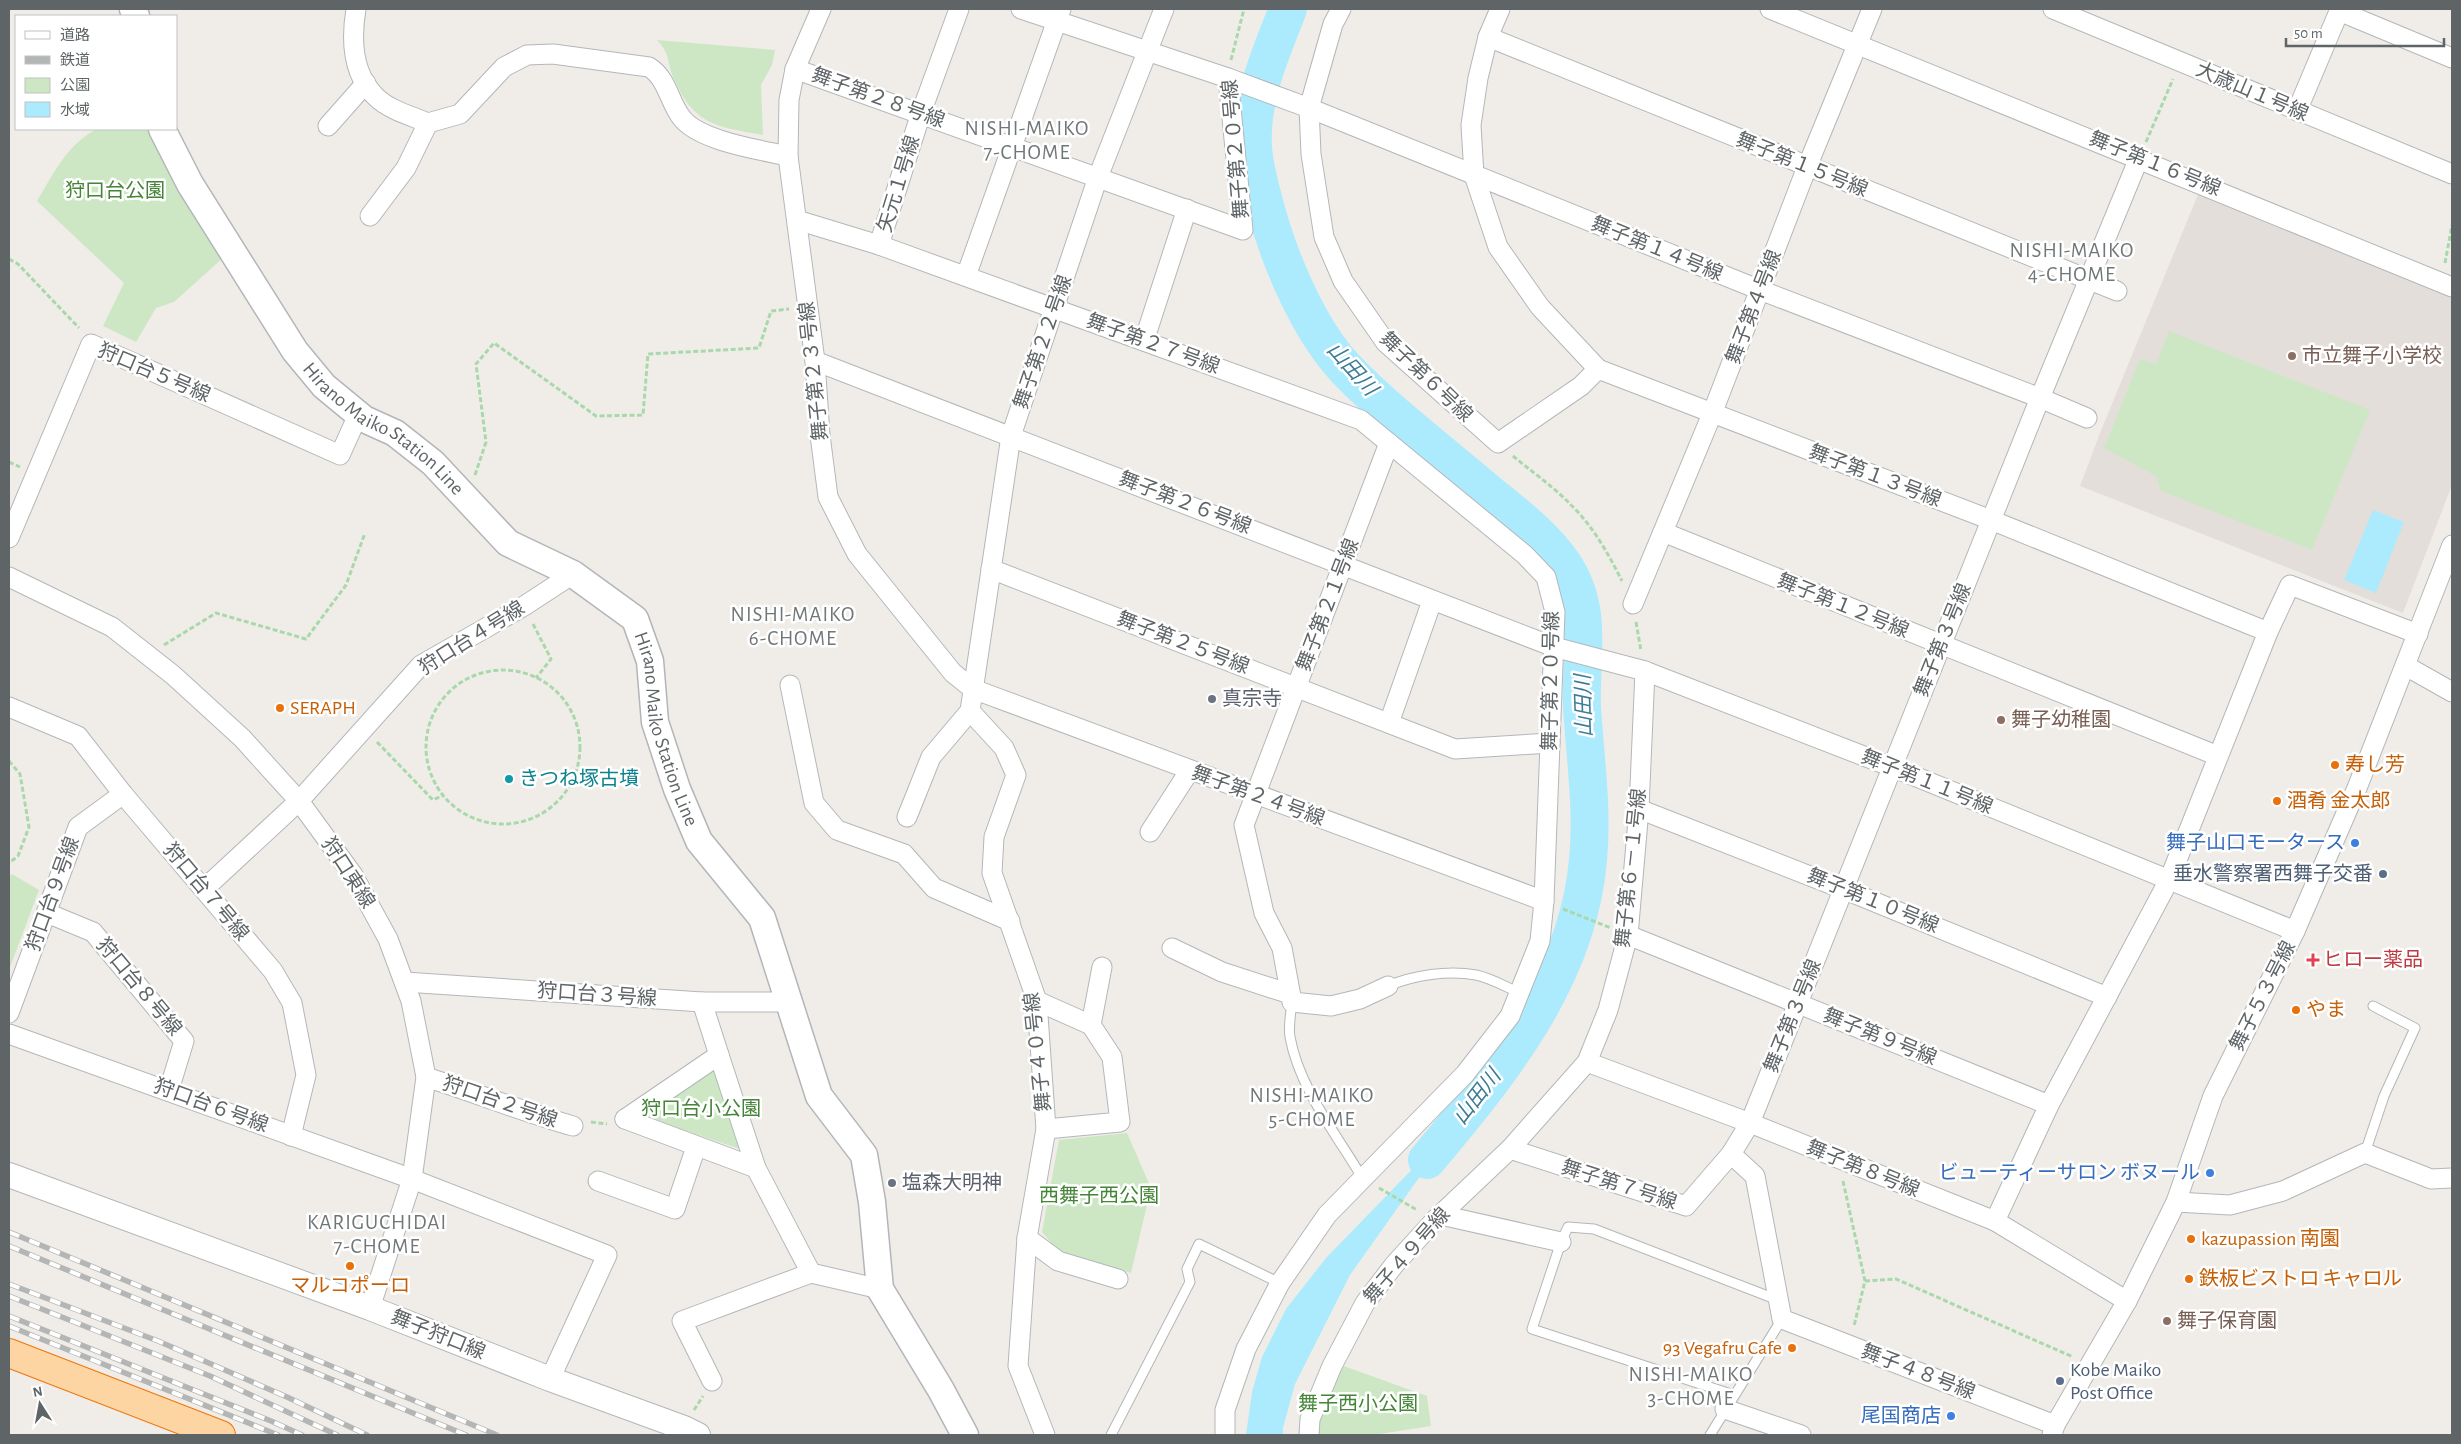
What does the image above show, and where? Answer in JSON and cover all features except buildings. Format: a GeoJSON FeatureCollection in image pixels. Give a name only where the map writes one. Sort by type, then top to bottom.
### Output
{"type":"FeatureCollection","features":[{"type":"Feature","properties":{"kind":"highway"},"geometry":{"type":"LineString","coordinates":[[9,1353],[221,1435]]}},
{"type":"Feature","properties":{"kind":"main road","name":"Hirano Maiko Station Line"},"geometry":{"type":"LineString","coordinates":[[163,130],[190,184],[295,351],[324,386],[358,415],[395,433],[433,464],[508,543],[573,574],[635,619],[650,661],[655,722],[677,790],[699,841],[762,918],[819,1096],[864,1155],[872,1202],[880,1289],[941,1390],[964,1435]]}},
{"type":"Feature","properties":{"kind":"street"},"geometry":{"type":"LineString","coordinates":[[356,9],[352,30],[355,60],[366,83],[376,97],[428,124],[460,114],[504,67],[526,55],[553,54],[649,67],[660,74],[682,119],[700,132],[788,156]]}},
{"type":"Feature","properties":{"kind":"street","name":"舞子第２３号線"},"geometry":{"type":"LineString","coordinates":[[821,9],[795,69],[788,100],[788,156],[815,361],[820,435],[828,497],[857,554],[953,673],[973,689]]}},
{"type":"Feature","properties":{"kind":"street","name":"矢元１号線"},"geometry":{"type":"LineString","coordinates":[[879,245],[921,114],[959,9]]}},
{"type":"Feature","properties":{"kind":"street","name":"舞子第１４号線"},"geometry":{"type":"LineString","coordinates":[[1021,9],[1058,15],[1147,51],[1309,108],[1760,290],[2087,418]]}},
{"type":"Feature","properties":{"kind":"street","name":"舞子第２２号線"},"geometry":{"type":"LineString","coordinates":[[973,689],[1011,436],[1098,177],[1164,9]]}},
{"type":"Feature","properties":{"kind":"street","name":"舞子第６号線"},"geometry":{"type":"LineString","coordinates":[[1340,9],[1333,24],[1309,108],[1311,154],[1324,237],[1344,281],[1386,344],[1498,443]]}},
{"type":"Feature","properties":{"kind":"street"},"geometry":{"type":"LineString","coordinates":[[1498,443],[1581,386],[1598,369],[1540,307],[1498,247],[1474,175],[1471,125],[1478,78],[1488,37],[1500,9]]}},
{"type":"Feature","properties":{"kind":"street","name":"舞子第１６号線"},"geometry":{"type":"LineString","coordinates":[[1770,9],[2447,284]]}},
{"type":"Feature","properties":{"kind":"street","name":"舞子第４号線"},"geometry":{"type":"LineString","coordinates":[[1633,604],[1712,414],[1807,167],[1872,9]]}},
{"type":"Feature","properties":{"kind":"street","name":"大歳山１号線"},"geometry":{"type":"LineString","coordinates":[[2053,9],[2452,174]]}},
{"type":"Feature","properties":{"kind":"street"},"geometry":{"type":"LineString","coordinates":[[2297,111],[2340,10],[2452,58]]}},
{"type":"Feature","properties":{"kind":"street"},"geometry":{"type":"LineString","coordinates":[[966,276],[1058,15]]}},
{"type":"Feature","properties":{"kind":"street","name":"舞子第１５号線"},"geometry":{"type":"LineString","coordinates":[[1488,37],[1807,167],[2089,278],[2117,291]]}},
{"type":"Feature","properties":{"kind":"street","name":"舞子第２８号線"},"geometry":{"type":"LineString","coordinates":[[795,69],[1243,230]]}},
{"type":"Feature","properties":{"kind":"street","name":"舞子第２０号線"},"geometry":{"type":"LineString","coordinates":[[1228,78],[1243,230]]}},
{"type":"Feature","properties":{"kind":"street"},"geometry":{"type":"LineString","coordinates":[[328,126],[366,83]]}},
{"type":"Feature","properties":{"kind":"street"},"geometry":{"type":"LineString","coordinates":[[370,216],[406,168],[428,124]]}},
{"type":"Feature","properties":{"kind":"street","name":"舞子第３号線"},"geometry":{"type":"LineString","coordinates":[[1750,1123],[1940,646],[2139,158]]}},
{"type":"Feature","properties":{"kind":"street"},"geometry":{"type":"LineString","coordinates":[[1144,341],[1187,210]]}},
{"type":"Feature","properties":{"kind":"street","name":"舞子第２７号線"},"geometry":{"type":"LineString","coordinates":[[797,220],[879,245],[1361,420],[1389,443]]}},
{"type":"Feature","properties":{"kind":"street","name":"狩口台５号線"},"geometry":{"type":"LineString","coordinates":[[9,538],[38,474],[91,344],[340,455],[358,415]]}},
{"type":"Feature","properties":{"kind":"street","name":"舞子第２６号線"},"geometry":{"type":"LineString","coordinates":[[815,361],[1344,564],[1432,601],[1554,647]]}},
{"type":"Feature","properties":{"kind":"street","name":"舞子第１３号線"},"geometry":{"type":"LineString","coordinates":[[1598,369],[1991,520],[2268,632]]}},
{"type":"Feature","properties":{"kind":"street","name":"舞子第２０号線"},"geometry":{"type":"LineString","coordinates":[[1225,1435],[1226,1410],[1246,1349],[1280,1283],[1327,1215],[1465,1074],[1510,1016],[1540,941],[1544,901],[1555,612],[1546,578],[1525,555],[1389,443]]}},
{"type":"Feature","properties":{"kind":"street","name":"舞子第２１号線"},"geometry":{"type":"LineString","coordinates":[[1291,998],[1282,948],[1264,913],[1244,826],[1389,443]]}},
{"type":"Feature","properties":{"kind":"street","name":"舞子第１２号線"},"geometry":{"type":"LineString","coordinates":[[1663,532],[1940,646],[2218,756]]}},
{"type":"Feature","properties":{"kind":"street","name":"舞子５３号線"},"geometry":{"type":"LineString","coordinates":[[2053,1430],[2127,1301],[2176,1202],[2213,1096],[2295,931],[2406,666],[2452,545]]}},
{"type":"Feature","properties":{"kind":"street","name":"舞子第２５号線"},"geometry":{"type":"LineString","coordinates":[[991,569],[1455,749],[1550,743]]}},
{"type":"Feature","properties":{"kind":"street","name":"狩口台４号線"},"geometry":{"type":"LineString","coordinates":[[204,889],[299,801],[421,665],[524,606],[573,574]]}},
{"type":"Feature","properties":{"kind":"street","name":"狩口東線"},"geometry":{"type":"LineString","coordinates":[[9,577],[112,627],[148,654],[242,738],[299,801],[353,875],[388,939],[406,982],[426,1077],[412,1180],[370,1308]]}},
{"type":"Feature","properties":{"kind":"street"},"geometry":{"type":"LineString","coordinates":[[1995,1221],[2049,1106],[2169,880],[2268,632],[2290,585],[2418,634]]}},
{"type":"Feature","properties":{"kind":"street"},"geometry":{"type":"LineString","coordinates":[[1389,723],[1432,601]]}},
{"type":"Feature","properties":{"kind":"street","name":"舞子第１１号線"},"geometry":{"type":"LineString","coordinates":[[1554,647],[1645,671],[1892,767],[2295,931]]}},
{"type":"Feature","properties":{"kind":"street"},"geometry":{"type":"LineString","coordinates":[[2406,666],[2452,692]]}},
{"type":"Feature","properties":{"kind":"street","name":"舞子第６－１号線"},"geometry":{"type":"LineString","coordinates":[[1510,1149],[1586,1062],[1608,1010],[1628,935],[1638,809],[1645,671]]}},
{"type":"Feature","properties":{"kind":"street"},"geometry":{"type":"LineString","coordinates":[[790,685],[814,803],[837,830],[904,854],[934,888],[1010,921]]}},
{"type":"Feature","properties":{"kind":"street"},"geometry":{"type":"LineString","coordinates":[[907,817],[931,758],[970,712],[973,689]]}},
{"type":"Feature","properties":{"kind":"street","name":"舞子第２４号線"},"geometry":{"type":"LineString","coordinates":[[973,689],[1544,901]]}},
{"type":"Feature","properties":{"kind":"street","name":"狩口台７号線"},"geometry":{"type":"LineString","coordinates":[[9,707],[78,736],[123,794],[273,971],[292,1003],[306,1075],[291,1136]]}},
{"type":"Feature","properties":{"kind":"street","name":"舞子４０号線"},"geometry":{"type":"LineString","coordinates":[[970,712],[1004,748],[1016,775],[994,837],[992,873],[1037,1001],[1046,1129],[1027,1238],[1018,1366],[1045,1435]]}},
{"type":"Feature","properties":{"kind":"street"},"geometry":{"type":"LineString","coordinates":[[1150,832],[1190,770]]}},
{"type":"Feature","properties":{"kind":"street","name":"狩口台９号線"},"geometry":{"type":"LineString","coordinates":[[9,1013],[78,827],[123,794]]}},
{"type":"Feature","properties":{"kind":"street","name":"舞子第１０号線"},"geometry":{"type":"LineString","coordinates":[[1638,809],[1843,889],[2106,997]]}},
{"type":"Feature","properties":{"kind":"street","name":"狩口台８号線"},"geometry":{"type":"LineString","coordinates":[[47,913],[93,932],[184,1040],[168,1090]]}},
{"type":"Feature","properties":{"kind":"street","name":"舞子第９号線"},"geometry":{"type":"LineString","coordinates":[[1628,935],[2049,1106]]}},
{"type":"Feature","properties":{"kind":"street"},"geometry":{"type":"LineString","coordinates":[[1172,948],[1222,972],[1291,998],[1331,1006],[1360,999],[1388,986]]}},
{"type":"Feature","properties":{"kind":"street"},"geometry":{"type":"LineString","coordinates":[[1091,1025],[1102,967]]}},
{"type":"Feature","properties":{"kind":"street","name":"狩口台３号線"},"geometry":{"type":"LineString","coordinates":[[406,982],[702,1002],[789,1002]]}},
{"type":"Feature","properties":{"kind":"street"},"geometry":{"type":"LineString","coordinates":[[1037,1001],[1091,1025],[1112,1057],[1120,1122],[1046,1129]]}},
{"type":"Feature","properties":{"kind":"street"},"geometry":{"type":"LineString","coordinates":[[702,1002],[756,1168],[812,1273]]}},
{"type":"Feature","properties":{"kind":"street","name":"狩口台６号線"},"geometry":{"type":"LineString","coordinates":[[9,1034],[168,1090],[412,1180],[606,1255],[550,1379]]}},
{"type":"Feature","properties":{"kind":"street"},"geometry":{"type":"LineString","coordinates":[[625,1120],[719,1055]]}},
{"type":"Feature","properties":{"kind":"street","name":"舞子第８号線"},"geometry":{"type":"LineString","coordinates":[[1586,1062],[1750,1123],[1995,1221],[2127,1301]]}},
{"type":"Feature","properties":{"kind":"street","name":"狩口台２号線"},"geometry":{"type":"LineString","coordinates":[[426,1077],[486,1096],[518,1110],[574,1126]]}},
{"type":"Feature","properties":{"kind":"street"},"geometry":{"type":"LineString","coordinates":[[625,1120],[756,1168]]}},
{"type":"Feature","properties":{"kind":"street","name":"舞子第７号線"},"geometry":{"type":"LineString","coordinates":[[1510,1149],[1686,1206],[1731,1154],[1750,1123]]}},
{"type":"Feature","properties":{"kind":"street"},"geometry":{"type":"LineString","coordinates":[[598,1181],[675,1209],[696,1147]]}},
{"type":"Feature","properties":{"kind":"street","name":"舞子４９号線"},"geometry":{"type":"LineString","coordinates":[[1309,1435],[1310,1419],[1332,1366],[1365,1303],[1394,1266],[1438,1218],[1510,1149]]}},
{"type":"Feature","properties":{"kind":"street"},"geometry":{"type":"LineString","coordinates":[[2176,1202],[2230,1205],[2283,1191],[2364,1153],[2431,1178],[2452,1178]]}},
{"type":"Feature","properties":{"kind":"street"},"geometry":{"type":"LineString","coordinates":[[1731,1154],[1756,1176],[1782,1319]]}},
{"type":"Feature","properties":{"kind":"street","name":"舞子狩口線"},"geometry":{"type":"LineString","coordinates":[[9,1175],[370,1308],[691,1432]]}},
{"type":"Feature","properties":{"kind":"street"},"geometry":{"type":"LineString","coordinates":[[1438,1218],[1561,1242]]}},
{"type":"Feature","properties":{"kind":"street"},"geometry":{"type":"LineString","coordinates":[[1027,1238],[1058,1261],[1118,1279]]}},
{"type":"Feature","properties":{"kind":"street"},"geometry":{"type":"LineString","coordinates":[[712,1381],[682,1321],[812,1273],[880,1289]]}},
{"type":"Feature","properties":{"kind":"street","name":"舞子４８号線"},"geometry":{"type":"LineString","coordinates":[[1782,1319],[2053,1430]]}},
{"type":"Feature","properties":{"kind":"street"},"geometry":{"type":"LineString","coordinates":[[1729,1402],[1801,1435]]}},
{"type":"Feature","properties":{"kind":"lane"},"geometry":{"type":"LineString","coordinates":[[1388,986],[1409,978],[1449,974],[1476,975],[1520,993]]}},
{"type":"Feature","properties":{"kind":"lane"},"geometry":{"type":"LineString","coordinates":[[1291,998],[1290,1035],[1297,1062],[1311,1094],[1363,1179]]}},
{"type":"Feature","properties":{"kind":"lane"},"geometry":{"type":"LineString","coordinates":[[2364,1153],[2384,1096],[2415,1028],[2373,1006]]}},
{"type":"Feature","properties":{"kind":"lane"},"geometry":{"type":"LineString","coordinates":[[1729,1402],[1532,1329],[1561,1242],[1568,1227],[1594,1230],[1778,1300]]}},
{"type":"Feature","properties":{"kind":"lane"},"geometry":{"type":"LineString","coordinates":[[1111,1435],[1190,1282],[1187,1269],[1199,1244],[1280,1283]]}},
{"type":"Feature","properties":{"kind":"lane"},"geometry":{"type":"LineString","coordinates":[[1710,1435],[1782,1319]]}},
{"type":"Feature","properties":{"kind":"path","name":"舞子第２０号線"},"geometry":{"type":"LineString","coordinates":[[1228,78],[1244,9]]}},
{"type":"Feature","properties":{"kind":"path"},"geometry":{"type":"LineString","coordinates":[[2139,158],[2180,62]]}},
{"type":"Feature","properties":{"kind":"path"},"geometry":{"type":"LineString","coordinates":[[2447,284],[2452,225]]}},
{"type":"Feature","properties":{"kind":"path"},"geometry":{"type":"LineString","coordinates":[[9,259],[18,264],[68,314],[91,344]]}},
{"type":"Feature","properties":{"kind":"path"},"geometry":{"type":"LineString","coordinates":[[467,500],[486,442],[476,364],[494,343],[596,416],[643,415],[648,354],[758,348],[772,310],[808,306]]}},
{"type":"Feature","properties":{"kind":"path"},"geometry":{"type":"LineString","coordinates":[[1498,443],[1571,505],[1587,523],[1613,562],[1633,604],[1645,671]]}},
{"type":"Feature","properties":{"kind":"path"},"geometry":{"type":"LineString","coordinates":[[148,654],[216,613],[306,639],[346,585],[365,533]]}},
{"type":"Feature","properties":{"kind":"path"},"geometry":{"type":"LineString","coordinates":[[524,606],[552,659],[536,678]]}},
{"type":"Feature","properties":{"kind":"path"},"geometry":{"type":"LineString","coordinates":[[494,673],[525,674],[536,678],[548,683],[566,701],[575,722],[579,749],[576,768],[568,790],[550,808],[530,820],[494,825],[463,815],[444,794],[431,771],[426,743],[431,717],[441,697],[466,677],[494,673]]}},
{"type":"Feature","properties":{"kind":"path"},"geometry":{"type":"LineString","coordinates":[[364,730],[403,767],[433,800],[444,794]]}},
{"type":"Feature","properties":{"kind":"path"},"geometry":{"type":"LineString","coordinates":[[9,761],[20,774],[29,827],[18,856],[9,863]]}},
{"type":"Feature","properties":{"kind":"path"},"geometry":{"type":"LineString","coordinates":[[1544,901],[1628,935]]}},
{"type":"Feature","properties":{"kind":"path"},"geometry":{"type":"LineString","coordinates":[[574,1126],[578,1120],[619,1126],[625,1120]]}},
{"type":"Feature","properties":{"kind":"path"},"geometry":{"type":"LineString","coordinates":[[1838,1159],[1865,1281],[1849,1346]]}},
{"type":"Feature","properties":{"kind":"path"},"geometry":{"type":"LineString","coordinates":[[1363,1179],[1438,1218]]}},
{"type":"Feature","properties":{"kind":"path"},"geometry":{"type":"LineString","coordinates":[[1865,1281],[1896,1279],[2090,1364]]}},
{"type":"Feature","properties":{"kind":"path"},"geometry":{"type":"LineString","coordinates":[[691,1432],[712,1381]]}},
{"type":"Feature","properties":{"kind":"shaded area","name":"市立舞子小学校"},"geometry":{"type":"Polygon","coordinates":[[[2199,192],[2452,296],[2452,485],[2403,613],[2080,486],[2199,192]]]}},
{"type":"Feature","properties":{"kind":"green space"},"geometry":{"type":"Polygon","coordinates":[[[657,40],[775,50],[772,65],[761,85],[763,135],[720,126],[699,115],[682,94],[674,79],[667,55],[657,40]]]}},
{"type":"Feature","properties":{"kind":"green space","name":"狩口台公園"},"geometry":{"type":"Polygon","coordinates":[[[95,130],[149,130],[224,257],[174,302],[156,308],[136,342],[103,326],[124,283],[37,201],[62,160],[87,135],[95,130]]]}},
{"type":"Feature","properties":{"kind":"green space"},"geometry":{"type":"Polygon","coordinates":[[[2169,331],[2370,410],[2312,550],[2161,491],[2156,476],[2104,448],[2140,359],[2156,364],[2169,331]]]}},
{"type":"Feature","properties":{"kind":"green space"},"geometry":{"type":"Polygon","coordinates":[[[12,874],[39,890],[9,970],[9,877],[12,874]]]}},
{"type":"Feature","properties":{"kind":"green space","name":"狩口台小公園"},"geometry":{"type":"Polygon","coordinates":[[[715,1068],[740,1149],[642,1116],[715,1068]]]}},
{"type":"Feature","properties":{"kind":"green space","name":"西舞子西公園"},"geometry":{"type":"Polygon","coordinates":[[[1127,1133],[1151,1188],[1131,1273],[1061,1254],[1042,1232],[1059,1140],[1127,1133]]]}},
{"type":"Feature","properties":{"kind":"green space","name":"舞子西小公園"},"geometry":{"type":"Polygon","coordinates":[[[1341,1365],[1427,1396],[1431,1426],[1373,1435],[1317,1435],[1316,1421],[1341,1365]]]}},
{"type":"Feature","properties":{"kind":"water"},"geometry":{"type":"Polygon","coordinates":[[[2373,510],[2404,522],[2376,593],[2344,580],[2373,510]]]}},
{"type":"Feature","properties":{"kind":"water"},"geometry":{"type":"Polygon","coordinates":[[[1460,1120],[1350,1275],[1295,1384],[1283,1428],[1283,1435],[1246,1435],[1252,1392],[1262,1357],[1286,1309],[1326,1258],[1460,1120]]]}},
{"type":"Feature","properties":{"kind":"waterway","name":"山田川"},"geometry":{"type":"LineString","coordinates":[[1288,9],[1261,83],[1254,114],[1253,139],[1257,175],[1264,202],[1277,245],[1295,290],[1318,332],[1345,368],[1396,416],[1520,519],[1547,544],[1563,564],[1573,581],[1579,598],[1582,616],[1582,707],[1590,822],[1588,860],[1581,903],[1569,944],[1552,984],[1532,1021],[1482,1093],[1427,1160]]}},
{"type":"Feature","properties":{"kind":"railway"},"geometry":{"type":"LineString","coordinates":[[9,1232],[497,1435]]}},
{"type":"Feature","properties":{"kind":"railway"},"geometry":{"type":"LineString","coordinates":[[9,1246],[466,1435]]}},
{"type":"Feature","properties":{"kind":"railway"},"geometry":{"type":"LineString","coordinates":[[9,1284],[158,1341],[287,1397],[367,1435]]}},
{"type":"Feature","properties":{"kind":"railway"},"geometry":{"type":"LineString","coordinates":[[9,1296],[210,1376],[337,1435]]}},
{"type":"Feature","properties":{"kind":"railway"},"geometry":{"type":"LineString","coordinates":[[9,1316],[302,1435]]}},
{"type":"Feature","properties":{"kind":"railway"},"geometry":{"type":"LineString","coordinates":[[9,1326],[278,1435]]}},
{"type":"Feature","properties":{"kind":"place","name":"市立舞子小学校"},"geometry":{"type":"Point","coordinates":[2292,356]}},
{"type":"Feature","properties":{"kind":"place","name":"真宗寺"},"geometry":{"type":"Point","coordinates":[1212,699]}},
{"type":"Feature","properties":{"kind":"place","name":"SERAPH"},"geometry":{"type":"Point","coordinates":[280,708]}},
{"type":"Feature","properties":{"kind":"place","name":"舞子幼稚園"},"geometry":{"type":"Point","coordinates":[2001,720]}},
{"type":"Feature","properties":{"kind":"place","name":"寿し芳"},"geometry":{"type":"Point","coordinates":[2335,765]}},
{"type":"Feature","properties":{"kind":"place","name":"きつね塚古墳"},"geometry":{"type":"Point","coordinates":[509,779]}},
{"type":"Feature","properties":{"kind":"place","name":"酒肴 金太郎"},"geometry":{"type":"Point","coordinates":[2277,801]}},
{"type":"Feature","properties":{"kind":"place","name":"舞子山口モータース"},"geometry":{"type":"Point","coordinates":[2355,843]}},
{"type":"Feature","properties":{"kind":"place","name":"垂水警察署西舞子交番"},"geometry":{"type":"Point","coordinates":[2383,874]}},
{"type":"Feature","properties":{"kind":"place","name":"ヒロー薬品"},"geometry":{"type":"Point","coordinates":[2313,960]}},
{"type":"Feature","properties":{"kind":"place","name":"やま"},"geometry":{"type":"Point","coordinates":[2296,1010]}},
{"type":"Feature","properties":{"kind":"place","name":"ビューティーサロン ボヌール"},"geometry":{"type":"Point","coordinates":[2210,1173]}},
{"type":"Feature","properties":{"kind":"place","name":"塩森大明神"},"geometry":{"type":"Point","coordinates":[892,1183]}},
{"type":"Feature","properties":{"kind":"place","name":"kazupassion 南園"},"geometry":{"type":"Point","coordinates":[2191,1239]}},
{"type":"Feature","properties":{"kind":"place","name":"マルコポーロ"},"geometry":{"type":"Point","coordinates":[350,1266]}},
{"type":"Feature","properties":{"kind":"place","name":"鉄板ビストロ キャロル"},"geometry":{"type":"Point","coordinates":[2189,1279]}},
{"type":"Feature","properties":{"kind":"place","name":"舞子保育園"},"geometry":{"type":"Point","coordinates":[2167,1321]}},
{"type":"Feature","properties":{"kind":"place","name":"93 Vegafru Cafe"},"geometry":{"type":"Point","coordinates":[1792,1348]}},
{"type":"Feature","properties":{"kind":"place","name":"Kobe Maiko Post Office"},"geometry":{"type":"Point","coordinates":[2060,1381]}},
{"type":"Feature","properties":{"kind":"place","name":"尾国商店"},"geometry":{"type":"Point","coordinates":[1951,1416]}},
{"type":"Feature","properties":{"kind":"district","name":"NISHI-MAIKO 7-CHOME"},"geometry":{"type":"Point","coordinates":[1027,140]}},
{"type":"Feature","properties":{"kind":"district","name":"NISHI-MAIKO 4-CHOME"},"geometry":{"type":"Point","coordinates":[2072,262]}},
{"type":"Feature","properties":{"kind":"district","name":"NISHI-MAIKO 6-CHOME"},"geometry":{"type":"Point","coordinates":[793,626]}},
{"type":"Feature","properties":{"kind":"district","name":"NISHI-MAIKO 5-CHOME"},"geometry":{"type":"Point","coordinates":[1312,1107]}},
{"type":"Feature","properties":{"kind":"district","name":"KARIGUCHIDAI 7-CHOME"},"geometry":{"type":"Point","coordinates":[377,1234]}},
{"type":"Feature","properties":{"kind":"district","name":"NISHI-MAIKO 3-CHOME"},"geometry":{"type":"Point","coordinates":[1691,1386]}}]}
